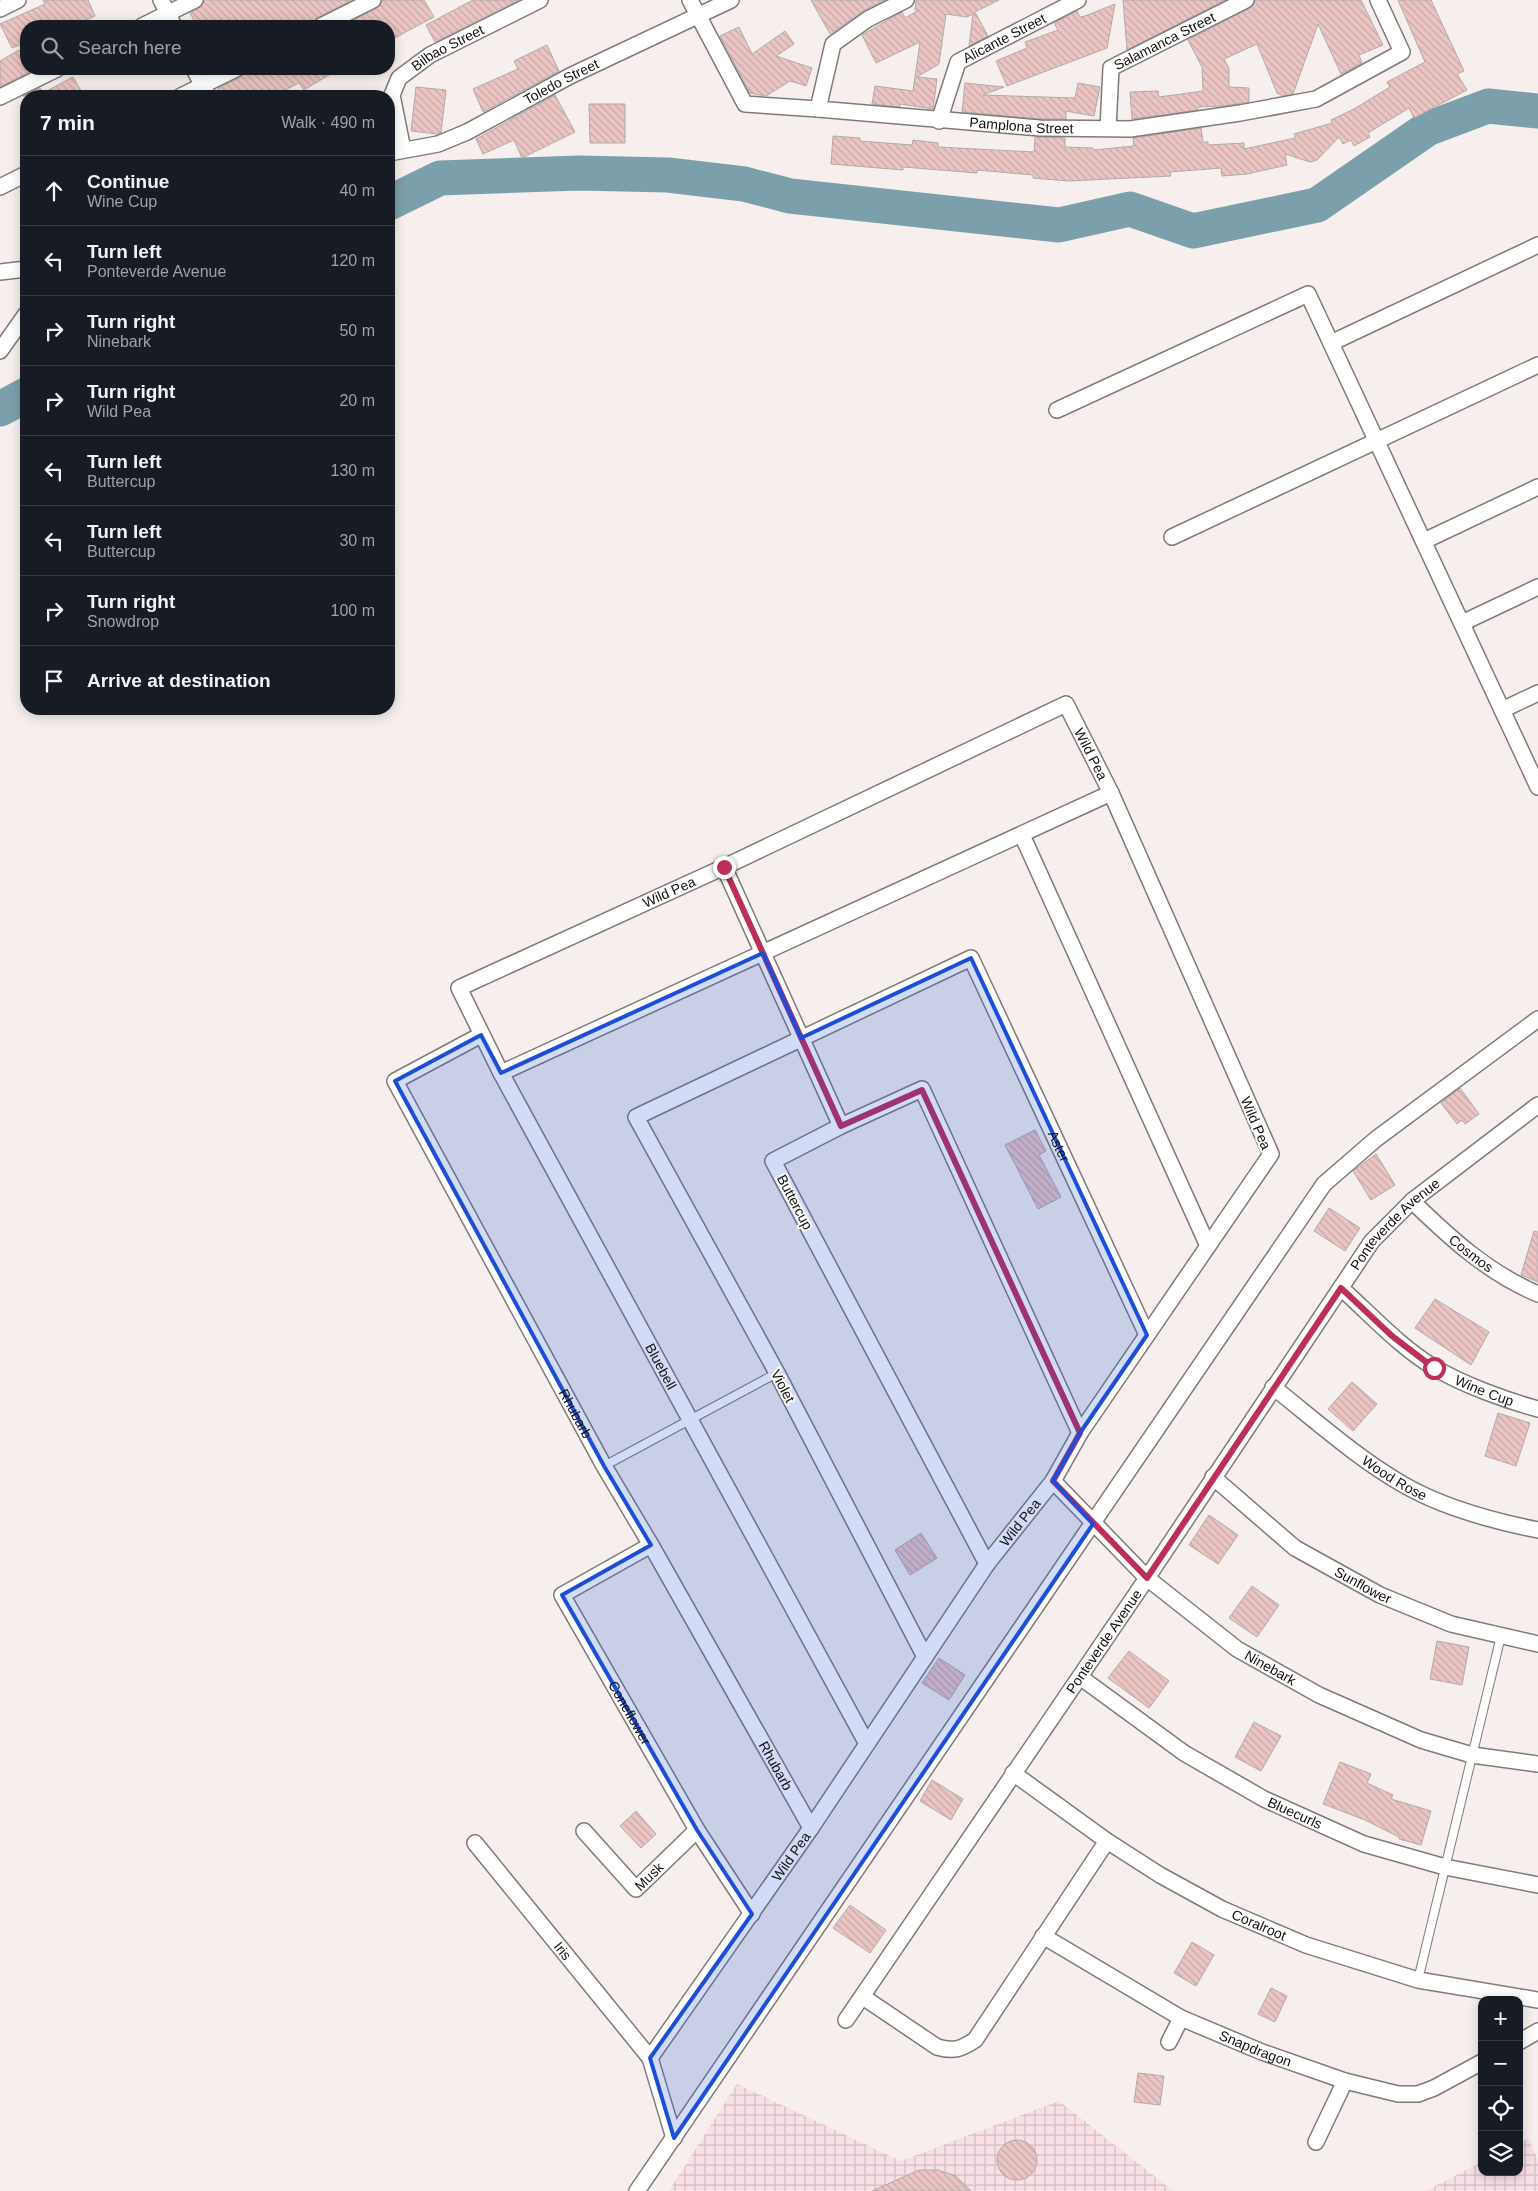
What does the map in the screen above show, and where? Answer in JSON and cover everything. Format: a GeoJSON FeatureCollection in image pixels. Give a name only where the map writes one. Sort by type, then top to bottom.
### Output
{"type":"FeatureCollection","features":[{"type":"Feature","properties":{"kind":"street"},"geometry":{"type":"LineString","coordinates":[[0,9],[18,0]]}},
{"type":"Feature","properties":{"kind":"street"},"geometry":{"type":"LineString","coordinates":[[154,20],[195,0]]}},
{"type":"Feature","properties":{"kind":"street"},"geometry":{"type":"LineString","coordinates":[[333,20],[373,0]]}},
{"type":"Feature","properties":{"kind":"street","name":"Bilbao Street"},"geometry":{"type":"LineString","coordinates":[[394,90],[399,78],[430,55],[540,0]]}},
{"type":"Feature","properties":{"kind":"street","name":"Pamplona Street"},"geometry":{"type":"LineString","coordinates":[[690,0],[745,104],[1040,128],[1130,129],[1240,113],[1316,99],[1402,52],[1378,0]]}},
{"type":"Feature","properties":{"kind":"street","name":"Toledo Street"},"geometry":{"type":"LineString","coordinates":[[396,151],[438,144],[467,132],[570,76],[731,0]]}},
{"type":"Feature","properties":{"kind":"street"},"geometry":{"type":"LineString","coordinates":[[818,109],[833,44],[868,19],[906,0]]}},
{"type":"Feature","properties":{"kind":"street","name":"Alicante Street"},"geometry":{"type":"LineString","coordinates":[[939,121],[958,62],[1078,0]]}},
{"type":"Feature","properties":{"kind":"street","name":"Salamanca Street"},"geometry":{"type":"LineString","coordinates":[[1108,128],[1111,68],[1246,0]]}},
{"type":"Feature","properties":{"kind":"street"},"geometry":{"type":"LineString","coordinates":[[0,97],[44,75]]}},
{"type":"Feature","properties":{"kind":"street"},"geometry":{"type":"LineString","coordinates":[[197,75],[204,90]]}},
{"type":"Feature","properties":{"kind":"street"},"geometry":{"type":"LineString","coordinates":[[206,90],[228,75]]}},
{"type":"Feature","properties":{"kind":"street","name":"Bilbao Street"},"geometry":{"type":"LineString","coordinates":[[395,137],[396,151]]}},
{"type":"Feature","properties":{"kind":"street"},"geometry":{"type":"LineString","coordinates":[[0,188],[20,177]]}},
{"type":"Feature","properties":{"kind":"street"},"geometry":{"type":"LineString","coordinates":[[1331,343],[1538,245]]}},
{"type":"Feature","properties":{"kind":"street"},"geometry":{"type":"LineString","coordinates":[[0,272],[20,270]]}},
{"type":"Feature","properties":{"kind":"street"},"geometry":{"type":"LineString","coordinates":[[1057,410],[1308,294],[1538,787]]}},
{"type":"Feature","properties":{"kind":"street"},"geometry":{"type":"LineString","coordinates":[[0,351],[20,323]]}},
{"type":"Feature","properties":{"kind":"street"},"geometry":{"type":"LineString","coordinates":[[1172,537],[1538,365]]}},
{"type":"Feature","properties":{"kind":"street"},"geometry":{"type":"LineString","coordinates":[[1424,541],[1538,487]]}},
{"type":"Feature","properties":{"kind":"street"},"geometry":{"type":"LineString","coordinates":[[1462,623],[1538,587]]}},
{"type":"Feature","properties":{"kind":"street"},"geometry":{"type":"LineString","coordinates":[[1502,710],[1538,693]]}},
{"type":"Feature","properties":{"kind":"street","name":"Wild Pea"},"geometry":{"type":"LineString","coordinates":[[459,988],[724,867],[1066,704],[1111,793],[1271,1154],[1080,1433],[1053,1481],[987,1564],[811,1828],[650,2058]]}},
{"type":"Feature","properties":{"kind":"street"},"geometry":{"type":"LineString","coordinates":[[501,1073],[1111,793]]}},
{"type":"Feature","properties":{"kind":"street"},"geometry":{"type":"LineString","coordinates":[[1022,835],[1208,1246]]}},
{"type":"Feature","properties":{"kind":"street"},"geometry":{"type":"LineString","coordinates":[[724,867],[841,1126]]}},
{"type":"Feature","properties":{"kind":"street","name":"Aster"},"geometry":{"type":"LineString","coordinates":[[801,1038],[971,958],[1147,1336]]}},
{"type":"Feature","properties":{"kind":"street","name":"Bluebell"},"geometry":{"type":"LineString","coordinates":[[459,988],[501,1073],[866,1744]]}},
{"type":"Feature","properties":{"kind":"street"},"geometry":{"type":"LineString","coordinates":[[637,2191],[1324,1184],[1376,1139],[1538,1019]]}},
{"type":"Feature","properties":{"kind":"street","name":"Rhubarb"},"geometry":{"type":"LineString","coordinates":[[481,1035],[395,1081],[604,1466],[651,1545],[811,1828]]}},
{"type":"Feature","properties":{"kind":"street","name":"Violet"},"geometry":{"type":"LineString","coordinates":[[801,1038],[636,1117],[776,1373],[924,1657]]}},
{"type":"Feature","properties":{"kind":"street","name":"Buttercup"},"geometry":{"type":"LineString","coordinates":[[987,1564],[773,1161],[841,1126],[922,1090],[1080,1433]]}},
{"type":"Feature","properties":{"kind":"street","name":"Ponteverde Avenue"},"geometry":{"type":"LineString","coordinates":[[846,2020],[1147,1578],[1372,1241],[1412,1201],[1538,1104]]}},
{"type":"Feature","properties":{"kind":"street","name":"Cosmos"},"geometry":{"type":"LineString","coordinates":[[1412,1201],[1455,1242],[1496,1273],[1538,1294]]}},
{"type":"Feature","properties":{"kind":"street","name":"Wine Cup"},"geometry":{"type":"LineString","coordinates":[[1341,1288],[1392,1336],[1434,1368],[1482,1389],[1538,1409]]}},
{"type":"Feature","properties":{"kind":"street","name":"Wood Rose"},"geometry":{"type":"LineString","coordinates":[[1273,1387],[1367,1462],[1406,1486],[1454,1508],[1538,1530]]}},
{"type":"Feature","properties":{"kind":"street","name":"Sunflower"},"geometry":{"type":"LineString","coordinates":[[1213,1477],[1295,1548],[1380,1595],[1451,1624],[1538,1644]]}},
{"type":"Feature","properties":{"kind":"street","name":"Ninebark"},"geometry":{"type":"LineString","coordinates":[[1053,1481],[1147,1578],[1237,1649],[1319,1695],[1421,1740],[1472,1755],[1538,1764]]}},
{"type":"Feature","properties":{"kind":"street","name":"Coneflower"},"geometry":{"type":"LineString","coordinates":[[651,1545],[562,1595],[697,1830],[752,1914]]}},
{"type":"Feature","properties":{"kind":"street","name":"Bluecurls"},"geometry":{"type":"LineString","coordinates":[[1080,1677],[1184,1753],[1264,1799],[1364,1844],[1445,1867],[1538,1885]]}},
{"type":"Feature","properties":{"kind":"street","name":"Coralroot"},"geometry":{"type":"LineString","coordinates":[[1013,1773],[1107,1841],[1160,1875],[1222,1909],[1306,1945],[1418,1980],[1538,2000]]}},
{"type":"Feature","properties":{"kind":"street","name":"Musk"},"geometry":{"type":"LineString","coordinates":[[584,1831],[636,1889],[697,1830]]}},
{"type":"Feature","properties":{"kind":"street"},"geometry":{"type":"LineString","coordinates":[[863,1997],[937,2047],[950,2050],[961,2049],[976,2040],[1107,1841]]}},
{"type":"Feature","properties":{"kind":"street","name":"Iris"},"geometry":{"type":"LineString","coordinates":[[475,1843],[650,2058]]}},
{"type":"Feature","properties":{"kind":"street","name":"Snapdragon"},"geometry":{"type":"LineString","coordinates":[[1043,1936],[1181,2018],[1262,2052],[1345,2081],[1398,2094],[1418,2094],[1434,2088],[1478,2064]]}},
{"type":"Feature","properties":{"kind":"street"},"geometry":{"type":"LineString","coordinates":[[1169,2042],[1181,2018]]}},
{"type":"Feature","properties":{"kind":"street"},"geometry":{"type":"LineString","coordinates":[[1521,2041],[1538,2031]]}},
{"type":"Feature","properties":{"kind":"street"},"geometry":{"type":"LineString","coordinates":[[650,2058],[674,2138]]}},
{"type":"Feature","properties":{"kind":"street"},"geometry":{"type":"LineString","coordinates":[[1316,2142],[1345,2081]]}},
{"type":"Feature","properties":{"kind":"lane"},"geometry":{"type":"LineString","coordinates":[[604,1466],[776,1373]]}},
{"type":"Feature","properties":{"kind":"lane"},"geometry":{"type":"LineString","coordinates":[[1418,1980],[1501,1636]]}},
{"type":"Feature","properties":{"kind":"highlighted area"},"geometry":{"type":"Polygon","coordinates":[[[763,953],[801,1038],[971,958],[1147,1335],[1080,1433],[1053,1481],[1093,1524],[674,2138],[650,2058],[752,1914],[697,1830],[562,1595],[651,1545],[604,1466],[395,1081],[481,1035],[501,1073],[763,953]]]}},
{"type":"Feature","properties":{"kind":"shaded area"},"geometry":{"type":"Polygon","coordinates":[[[737,2084],[901,2161],[1059,2101],[1173,2191],[669,2191],[737,2084]]]}},
{"type":"Feature","properties":{"kind":"shaded area"},"geometry":{"type":"Polygon","coordinates":[[[1528,2138],[1538,2160],[1538,2191],[1425,2191],[1478,2164],[1478,2176],[1523,2176],[1523,2141],[1528,2138]]]}},
{"type":"Feature","properties":{"kind":"building"},"geometry":{"type":"Polygon","coordinates":[[[43,0],[88,0],[95,16],[86,20],[20,20],[20,45],[12,48],[0,24],[45,4],[43,0]]]}},
{"type":"Feature","properties":{"kind":"building"},"geometry":{"type":"Polygon","coordinates":[[[204,0],[352,0],[316,20],[194,20],[190,13],[202,6],[204,0]]]}},
{"type":"Feature","properties":{"kind":"building"},"geometry":{"type":"Polygon","coordinates":[[[382,0],[424,0],[434,17],[395,38],[395,20],[353,20],[377,8],[382,0]]]}},
{"type":"Feature","properties":{"kind":"building"},"geometry":{"type":"Polygon","coordinates":[[[473,0],[519,0],[435,42],[426,25],[473,0]]]}},
{"type":"Feature","properties":{"kind":"building"},"geometry":{"type":"Polygon","coordinates":[[[811,0],[885,0],[863,11],[830,34],[811,0]]]}},
{"type":"Feature","properties":{"kind":"building"},"geometry":{"type":"Polygon","coordinates":[[[916,0],[999,0],[975,12],[988,36],[969,46],[973,14],[967,17],[946,14],[939,64],[917,77],[937,79],[933,109],[900,104],[900,107],[872,104],[875,86],[913,91],[920,42],[876,63],[862,35],[902,12],[905,18],[919,10],[915,10],[916,0]]]}},
{"type":"Feature","properties":{"kind":"building"},"geometry":{"type":"Polygon","coordinates":[[[1123,0],[1225,0],[1127,50],[1123,0]]]}},
{"type":"Feature","properties":{"kind":"building"},"geometry":{"type":"Polygon","coordinates":[[[1255,0],[1361,0],[1383,45],[1359,55],[1362,63],[1341,74],[1318,24],[1293,94],[1283,96],[1277,93],[1257,44],[1224,59],[1229,68],[1229,87],[1249,88],[1249,102],[1224,106],[1198,107],[1198,110],[1132,119],[1130,92],[1158,91],[1159,97],[1203,91],[1202,67],[1188,40],[1250,8],[1255,0]]]}},
{"type":"Feature","properties":{"kind":"building"},"geometry":{"type":"Polygon","coordinates":[[[1398,0],[1431,0],[1464,71],[1457,74],[1467,90],[1414,118],[1409,108],[1368,133],[1370,137],[1354,146],[1351,140],[1343,144],[1339,137],[1317,160],[1310,162],[1285,154],[1287,165],[1247,174],[1222,176],[1221,168],[1170,172],[1171,176],[1068,181],[1033,178],[1033,175],[977,170],[977,173],[903,167],[903,170],[831,164],[833,136],[860,138],[860,141],[912,145],[913,140],[938,143],[938,147],[1034,152],[1035,137],[1065,138],[1065,147],[1093,148],[1093,150],[1134,146],[1133,138],[1201,128],[1203,142],[1208,142],[1208,145],[1244,143],[1244,149],[1295,138],[1294,134],[1332,123],[1331,120],[1354,109],[1390,87],[1387,82],[1425,62],[1398,0]]]}},
{"type":"Feature","properties":{"kind":"building"},"geometry":{"type":"Polygon","coordinates":[[[1115,4],[1107,48],[1007,86],[996,61],[1027,48],[1025,42],[1058,30],[1054,23],[1077,11],[1080,17],[1115,4]]]}},
{"type":"Feature","properties":{"kind":"building"},"geometry":{"type":"Polygon","coordinates":[[[739,27],[752,54],[785,31],[794,44],[776,56],[812,68],[806,86],[790,81],[766,96],[750,93],[720,36],[739,27]]]}},
{"type":"Feature","properties":{"kind":"building"},"geometry":{"type":"Polygon","coordinates":[[[547,45],[559,71],[483,112],[473,89],[518,69],[514,61],[547,45]]]}},
{"type":"Feature","properties":{"kind":"building"},"geometry":{"type":"Polygon","coordinates":[[[19,50],[20,75],[23,75],[0,87],[0,61],[19,50]]]}},
{"type":"Feature","properties":{"kind":"building"},"geometry":{"type":"Polygon","coordinates":[[[242,75],[329,75],[304,90],[299,83],[285,90],[219,90],[218,88],[242,75]]]}},
{"type":"Feature","properties":{"kind":"building"},"geometry":{"type":"Polygon","coordinates":[[[73,77],[81,90],[49,90],[73,77]]]}},
{"type":"Feature","properties":{"kind":"building"},"geometry":{"type":"Polygon","coordinates":[[[965,83],[1004,87],[983,95],[1075,98],[1078,83],[1100,87],[1094,116],[1066,111],[1066,119],[1040,119],[962,112],[965,83]]]}},
{"type":"Feature","properties":{"kind":"building"},"geometry":{"type":"Polygon","coordinates":[[[416,87],[446,90],[441,133],[411,131],[416,87]]]}},
{"type":"Feature","properties":{"kind":"building"},"geometry":{"type":"Polygon","coordinates":[[[555,95],[575,132],[522,158],[514,140],[483,154],[476,139],[555,95]]]}},
{"type":"Feature","properties":{"kind":"building"},"geometry":{"type":"Polygon","coordinates":[[[589,104],[625,104],[625,143],[590,143],[589,104]]]}},
{"type":"Feature","properties":{"kind":"building"},"geometry":{"type":"Polygon","coordinates":[[[1460,1088],[1479,1114],[1465,1124],[1462,1120],[1457,1124],[1441,1103],[1460,1088]]]}},
{"type":"Feature","properties":{"kind":"building"},"geometry":{"type":"Polygon","coordinates":[[[1035,1130],[1046,1151],[1039,1155],[1061,1197],[1038,1209],[1005,1145],[1035,1130]]]}},
{"type":"Feature","properties":{"kind":"building"},"geometry":{"type":"Polygon","coordinates":[[[1376,1154],[1395,1185],[1371,1200],[1353,1171],[1376,1154]]]}},
{"type":"Feature","properties":{"kind":"building"},"geometry":{"type":"Polygon","coordinates":[[[1329,1208],[1360,1228],[1345,1251],[1314,1231],[1329,1208]]]}},
{"type":"Feature","properties":{"kind":"building"},"geometry":{"type":"Polygon","coordinates":[[[1534,1231],[1538,1232],[1538,1282],[1521,1275],[1534,1231]]]}},
{"type":"Feature","properties":{"kind":"building"},"geometry":{"type":"Polygon","coordinates":[[[1435,1299],[1489,1332],[1471,1365],[1415,1328],[1435,1299]]]}},
{"type":"Feature","properties":{"kind":"building"},"geometry":{"type":"Polygon","coordinates":[[[1352,1382],[1377,1404],[1353,1431],[1328,1409],[1352,1382]]]}},
{"type":"Feature","properties":{"kind":"building"},"geometry":{"type":"Polygon","coordinates":[[[1498,1413],[1530,1423],[1516,1466],[1485,1456],[1498,1413]]]}},
{"type":"Feature","properties":{"kind":"building"},"geometry":{"type":"Polygon","coordinates":[[[1209,1515],[1238,1535],[1218,1564],[1189,1545],[1209,1515]]]}},
{"type":"Feature","properties":{"kind":"building"},"geometry":{"type":"Polygon","coordinates":[[[921,1533],[937,1558],[910,1575],[895,1550],[921,1533]]]}},
{"type":"Feature","properties":{"kind":"building"},"geometry":{"type":"Polygon","coordinates":[[[1252,1586],[1279,1605],[1257,1637],[1229,1618],[1252,1586]]]}},
{"type":"Feature","properties":{"kind":"building"},"geometry":{"type":"Polygon","coordinates":[[[1437,1641],[1469,1647],[1462,1685],[1430,1679],[1437,1641]]]}},
{"type":"Feature","properties":{"kind":"building"},"geometry":{"type":"Polygon","coordinates":[[[1129,1651],[1169,1681],[1149,1708],[1108,1678],[1129,1651]]]}},
{"type":"Feature","properties":{"kind":"building"},"geometry":{"type":"Polygon","coordinates":[[[939,1658],[965,1675],[949,1700],[922,1683],[939,1658]]]}},
{"type":"Feature","properties":{"kind":"building"},"geometry":{"type":"Polygon","coordinates":[[[1254,1722],[1281,1736],[1261,1771],[1235,1757],[1254,1722]]]}},
{"type":"Feature","properties":{"kind":"building"},"geometry":{"type":"Polygon","coordinates":[[[1340,1762],[1371,1774],[1367,1783],[1393,1795],[1391,1799],[1431,1811],[1421,1845],[1399,1839],[1399,1837],[1365,1820],[1323,1804],[1340,1762]]]}},
{"type":"Feature","properties":{"kind":"building"},"geometry":{"type":"Polygon","coordinates":[[[932,1780],[963,1799],[951,1820],[920,1801],[932,1780]]]}},
{"type":"Feature","properties":{"kind":"building"},"geometry":{"type":"Polygon","coordinates":[[[636,1811],[656,1834],[641,1848],[620,1826],[636,1811]]]}},
{"type":"Feature","properties":{"kind":"building"},"geometry":{"type":"Polygon","coordinates":[[[850,1905],[886,1930],[870,1953],[833,1928],[850,1905]]]}},
{"type":"Feature","properties":{"kind":"building"},"geometry":{"type":"Polygon","coordinates":[[[1192,1942],[1214,1955],[1196,1986],[1174,1973],[1192,1942]]]}},
{"type":"Feature","properties":{"kind":"building"},"geometry":{"type":"Polygon","coordinates":[[[1271,1988],[1287,1996],[1275,2022],[1258,2014],[1271,1988]]]}},
{"type":"Feature","properties":{"kind":"building"},"geometry":{"type":"Polygon","coordinates":[[[1138,2073],[1164,2076],[1160,2105],[1134,2102],[1138,2073]]]}},
{"type":"Feature","properties":{"kind":"building"},"geometry":{"type":"Polygon","coordinates":[[[1017,2140],[1031,2146],[1037,2160],[1031,2174],[1017,2180],[1003,2174],[997,2160],[1003,2146],[1017,2140]]]}},
{"type":"Feature","properties":{"kind":"building"},"geometry":{"type":"Polygon","coordinates":[[[919,2170],[938,2170],[956,2176],[971,2191],[872,2191],[919,2170]]]}},
{"type":"Feature","properties":{"kind":"waterway"},"geometry":{"type":"LineString","coordinates":[[395,200],[440,178],[579,173],[668,175],[744,184],[790,196],[1059,225],[1130,209],[1193,231],[1317,205],[1427,129],[1488,106],[1538,111]]}},
{"type":"Feature","properties":{"kind":"waterway"},"geometry":{"type":"LineString","coordinates":[[0,409],[20,398]]}},
{"type":"Feature","properties":{"kind":"route"},"geometry":{"type":"LineString","coordinates":[[724,867],[841,1126],[922,1090],[1080,1433],[1053,1481],[1147,1578],[1341,1288],[1392,1336],[1434,1368]]}}]}
